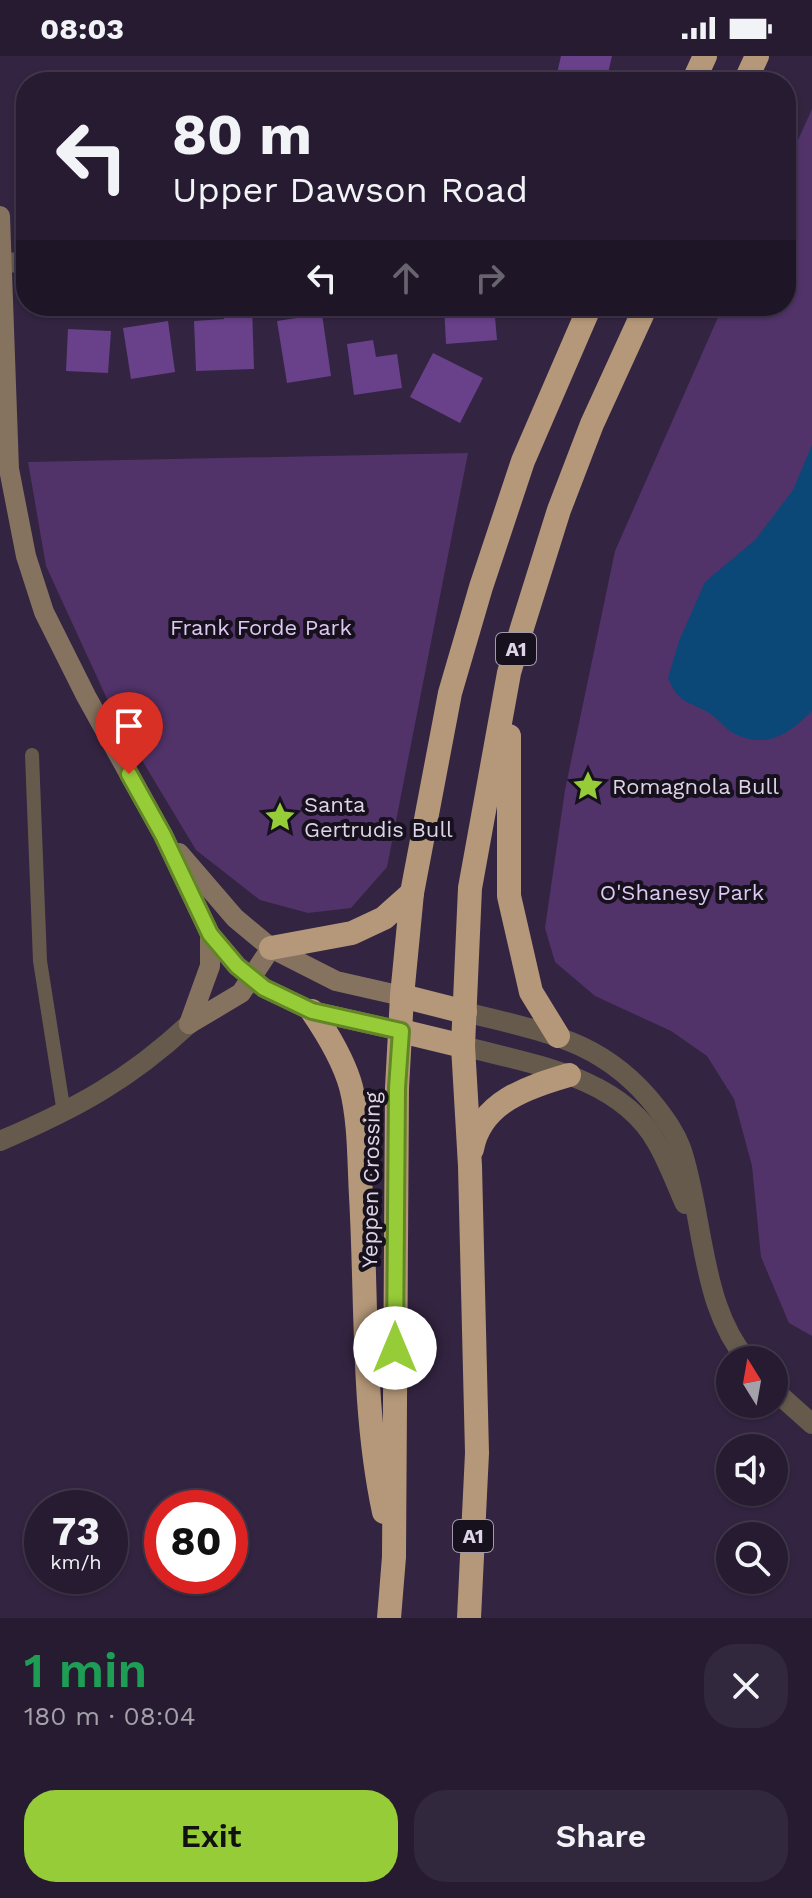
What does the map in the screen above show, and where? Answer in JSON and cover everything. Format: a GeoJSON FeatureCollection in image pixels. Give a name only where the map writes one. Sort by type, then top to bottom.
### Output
{"type":"FeatureCollection","features":[{"type":"Feature","properties":{"kind":"highway","name":"A1"},"geometry":{"type":"LineString","coordinates":[[401,1031],[412,893],[450,693],[523,461],[586,316]]}},
{"type":"Feature","properties":{"kind":"highway","name":"A1"},"geometry":{"type":"LineString","coordinates":[[469,1618],[477,1453],[470,1166],[463,1046],[470,888],[509,673],[559,510],[592,424],[641,316]]}},
{"type":"Feature","properties":{"kind":"highway"},"geometry":{"type":"LineString","coordinates":[[509,673],[509,896],[531,992],[558,1036]]}},
{"type":"Feature","properties":{"kind":"highway"},"geometry":{"type":"LineString","coordinates":[[271,948],[352,933],[384,918],[412,893]]}},
{"type":"Feature","properties":{"kind":"highway"},"geometry":{"type":"LineString","coordinates":[[402,996],[465,1012]]}},
{"type":"Feature","properties":{"kind":"highway"},"geometry":{"type":"LineString","coordinates":[[312,1011],[351,1086],[357,1131],[365,1268],[370,1412],[377,1481],[394,1557]]}},
{"type":"Feature","properties":{"kind":"highway"},"geometry":{"type":"LineString","coordinates":[[401,1031],[463,1046]]}},
{"type":"Feature","properties":{"kind":"highway","name":"Yeppen Crossing"},"geometry":{"type":"LineString","coordinates":[[389,1618],[394,1557],[397,1088],[401,1031]]}},
{"type":"Feature","properties":{"kind":"highway"},"geometry":{"type":"LineString","coordinates":[[470,1166],[473,1143],[487,1115],[524,1088],[569,1075]]}},
{"type":"Feature","properties":{"kind":"street"},"geometry":{"type":"LineString","coordinates":[[0,216],[9,469],[26,556],[44,612],[86,696],[163,835],[210,934],[237,966],[264,988],[312,1011],[401,1031]]}},
{"type":"Feature","properties":{"kind":"street"},"geometry":{"type":"LineString","coordinates":[[163,835],[235,918],[271,948],[336,981],[402,996]]}},
{"type":"Feature","properties":{"kind":"street"},"geometry":{"type":"LineString","coordinates":[[189,1024],[210,966],[210,934]]}},
{"type":"Feature","properties":{"kind":"street"},"geometry":{"type":"LineString","coordinates":[[0,1141],[105,1091],[160,1051],[189,1024],[241,993],[271,948]]}},
{"type":"Feature","properties":{"kind":"street"},"geometry":{"type":"LineString","coordinates":[[465,1012],[558,1036],[592,1050],[641,1088],[670,1125],[681,1148],[708,1280],[720,1316],[738,1346]]}},
{"type":"Feature","properties":{"kind":"street"},"geometry":{"type":"LineString","coordinates":[[463,1046],[569,1075],[590,1083],[615,1099],[656,1140],[701,1241]]}},
{"type":"Feature","properties":{"kind":"street"},"geometry":{"type":"LineString","coordinates":[[788,1403],[812,1424]]}},
{"type":"Feature","properties":{"kind":"lane"},"geometry":{"type":"LineString","coordinates":[[32,755],[40,961],[64,1113]]}},
{"type":"Feature","properties":{"kind":"green space","name":"O'Shanesy Park"},"geometry":{"type":"Polygon","coordinates":[[[812,109],[812,1336],[789,1323],[761,1257],[752,1166],[734,1099],[707,1056],[671,1031],[595,996],[555,962],[545,928],[565,790],[615,551],[719,316],[796,316],[796,145],[812,109]]]}},
{"type":"Feature","properties":{"kind":"green space","name":"Frank Forde Park"},"geometry":{"type":"Polygon","coordinates":[[[468,453],[387,867],[351,908],[308,913],[260,900],[196,850],[113,712],[46,566],[28,462],[468,453]]]}},
{"type":"Feature","properties":{"kind":"water"},"geometry":{"type":"Polygon","coordinates":[[[812,445],[812,711],[795,727],[777,737],[767,740],[745,738],[680,697],[668,678],[679,641],[705,582],[755,540],[793,490],[812,445]]]}},
{"type":"Feature","properties":{"kind":"building"},"geometry":{"type":"Polygon","coordinates":[[[561,56],[612,56],[608,72],[557,72],[561,56]]]}},
{"type":"Feature","properties":{"kind":"building"},"geometry":{"type":"Polygon","coordinates":[[[224,316],[252,316],[254,369],[196,371],[194,321],[224,319],[224,316]]]}},
{"type":"Feature","properties":{"kind":"building"},"geometry":{"type":"Polygon","coordinates":[[[322,316],[331,376],[287,383],[277,321],[322,316]]]}},
{"type":"Feature","properties":{"kind":"building"},"geometry":{"type":"Polygon","coordinates":[[[445,316],[495,316],[497,340],[446,344],[445,316]]]}},
{"type":"Feature","properties":{"kind":"building"},"geometry":{"type":"Polygon","coordinates":[[[168,321],[175,372],[131,379],[123,328],[168,321]]]}},
{"type":"Feature","properties":{"kind":"building"},"geometry":{"type":"Polygon","coordinates":[[[68,329],[111,331],[108,373],[66,371],[68,329]]]}},
{"type":"Feature","properties":{"kind":"building"},"geometry":{"type":"Polygon","coordinates":[[[373,340],[376,357],[397,354],[402,388],[354,395],[347,344],[373,340]]]}},
{"type":"Feature","properties":{"kind":"building"},"geometry":{"type":"Polygon","coordinates":[[[433,353],[483,378],[460,423],[410,397],[433,353]]]}},
{"type":"Feature","properties":{"kind":"place","name":"Romagnola Bull"},"geometry":{"type":"Point","coordinates":[588,786]}},
{"type":"Feature","properties":{"kind":"place","name":"Santa Gertrudis Bull"},"geometry":{"type":"Point","coordinates":[280,817]}},
{"type":"Feature","properties":{"kind":"route"},"geometry":{"type":"LineString","coordinates":[[129,774],[163,835],[210,934],[237,966],[264,988],[312,1011],[401,1031],[397,1088],[395,1348]]}}]}
